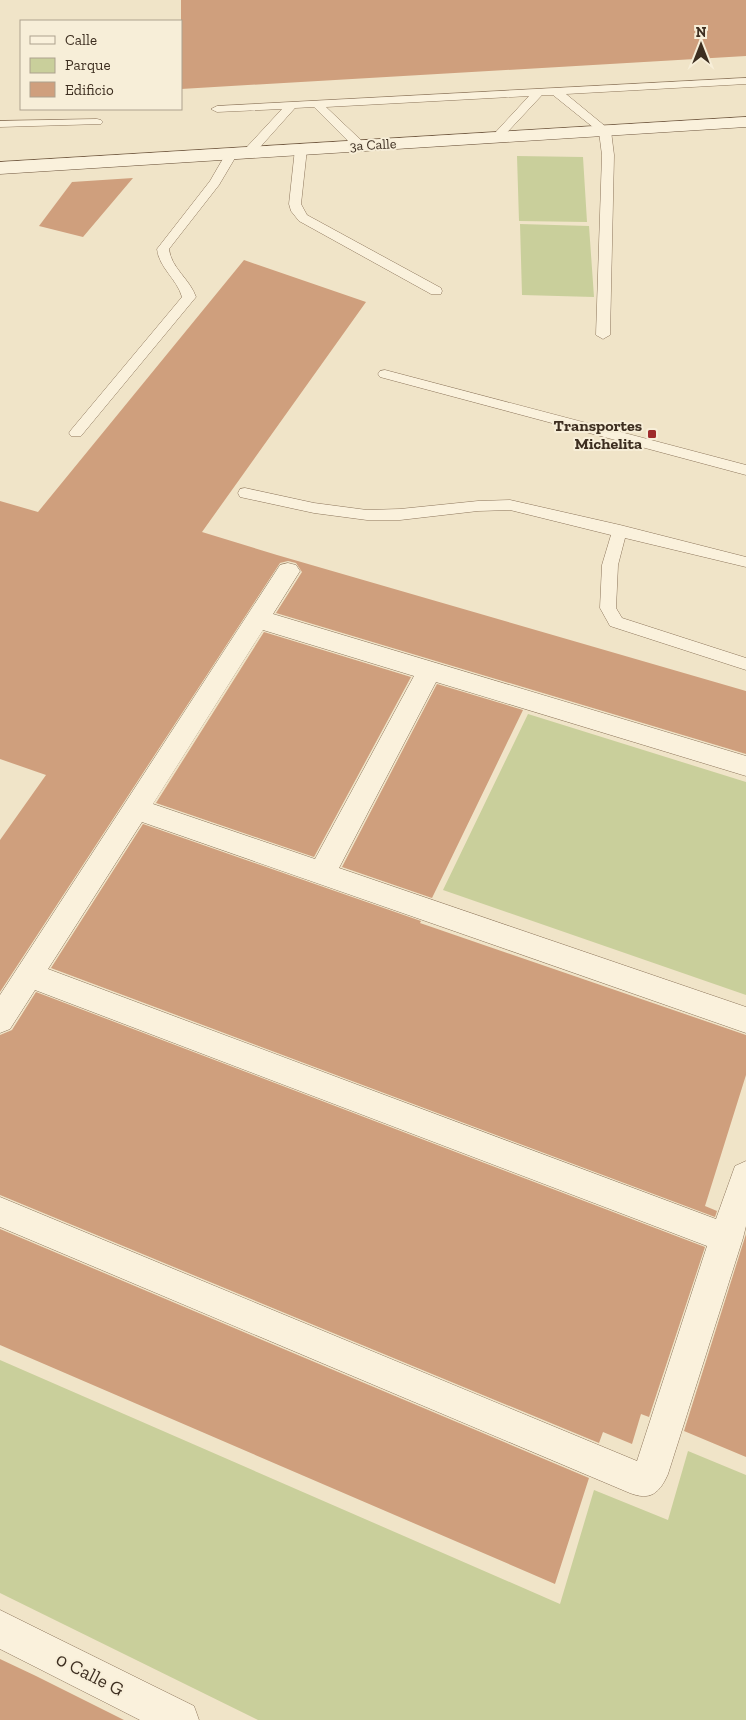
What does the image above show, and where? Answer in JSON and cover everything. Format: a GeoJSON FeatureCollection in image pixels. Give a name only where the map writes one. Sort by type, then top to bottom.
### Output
{"type":"FeatureCollection","features":[{"type":"Feature","properties":{"kind":"street","name":"3a Calle"},"geometry":{"type":"LineString","coordinates":[[0,168],[745,121]]}},
{"type":"Feature","properties":{"kind":"street"},"geometry":{"type":"LineString","coordinates":[[0,1020],[288,571]]}},
{"type":"Feature","properties":{"kind":"street"},"geometry":{"type":"LineString","coordinates":[[258,619],[746,766]]}},
{"type":"Feature","properties":{"kind":"street"},"geometry":{"type":"LineString","coordinates":[[322,873],[430,670]]}},
{"type":"Feature","properties":{"kind":"street"},"geometry":{"type":"LineString","coordinates":[[136,809],[746,1020]]}},
{"type":"Feature","properties":{"kind":"street"},"geometry":{"type":"LineString","coordinates":[[30,975],[727,1238]]}},
{"type":"Feature","properties":{"kind":"street"},"geometry":{"type":"LineString","coordinates":[[0,1212],[637,1479],[646,1479],[650,1474],[746,1176]]}},
{"type":"Feature","properties":{"kind":"street","name":"0 Calle G"},"geometry":{"type":"LineString","coordinates":[[0,1629],[180,1720]]}},
{"type":"Feature","properties":{"kind":"lane"},"geometry":{"type":"LineString","coordinates":[[216,109],[746,81]]}},
{"type":"Feature","properties":{"kind":"lane"},"geometry":{"type":"LineString","coordinates":[[555,91],[605,131],[608,155],[603,335]]}},
{"type":"Feature","properties":{"kind":"lane"},"geometry":{"type":"LineString","coordinates":[[497,137],[539,92]]}},
{"type":"Feature","properties":{"kind":"lane"},"geometry":{"type":"LineString","coordinates":[[317,104],[360,146]]}},
{"type":"Feature","properties":{"kind":"lane"},"geometry":{"type":"LineString","coordinates":[[76,433],[189,297],[187,288],[162,256],[163,249],[240,153],[292,105]]}},
{"type":"Feature","properties":{"kind":"lane"},"geometry":{"type":"LineString","coordinates":[[0,124],[97,122]]}},
{"type":"Feature","properties":{"kind":"lane"},"geometry":{"type":"LineString","coordinates":[[301,149],[295,204],[297,211],[303,218],[436,291]]}},
{"type":"Feature","properties":{"kind":"lane"},"geometry":{"type":"LineString","coordinates":[[385,374],[746,470]]}},
{"type":"Feature","properties":{"kind":"lane"},"geometry":{"type":"LineString","coordinates":[[245,493],[359,515],[419,514],[480,505],[510,505],[620,530],[746,562]]}},
{"type":"Feature","properties":{"kind":"lane"},"geometry":{"type":"LineString","coordinates":[[620,530],[610,565],[608,608],[616,622],[746,664]]}},
{"type":"Feature","properties":{"kind":"green space"},"geometry":{"type":"Polygon","coordinates":[[[517,156],[583,157],[587,222],[519,221],[517,156]]]}},
{"type":"Feature","properties":{"kind":"green space"},"geometry":{"type":"Polygon","coordinates":[[[520,224],[589,226],[594,297],[522,295],[520,224]]]}},
{"type":"Feature","properties":{"kind":"green space"},"geometry":{"type":"Polygon","coordinates":[[[528,714],[746,782],[746,995],[443,890],[528,714]]]}},
{"type":"Feature","properties":{"kind":"green space"},"geometry":{"type":"Polygon","coordinates":[[[0,1360],[560,1604],[594,1490],[668,1520],[688,1451],[746,1475],[746,1720],[258,1720],[0,1593],[0,1360]]]}},
{"type":"Feature","properties":{"kind":"building"},"geometry":{"type":"Polygon","coordinates":[[[181,0],[746,0],[746,56],[182,89],[181,0]]]}},
{"type":"Feature","properties":{"kind":"building"},"geometry":{"type":"Polygon","coordinates":[[[133,178],[83,237],[39,226],[72,182],[133,178]]]}},
{"type":"Feature","properties":{"kind":"building"},"geometry":{"type":"Polygon","coordinates":[[[244,260],[366,302],[202,532],[746,691],[746,754],[276,613],[302,572],[296,563],[288,561],[280,563],[0,992],[0,840],[46,775],[0,759],[0,501],[38,512],[244,260]]]}},
{"type":"Feature","properties":{"kind":"building"},"geometry":{"type":"Polygon","coordinates":[[[264,632],[411,677],[314,857],[156,803],[264,632]]]}},
{"type":"Feature","properties":{"kind":"building"},"geometry":{"type":"Polygon","coordinates":[[[437,684],[523,710],[432,898],[342,867],[437,684]]]}},
{"type":"Feature","properties":{"kind":"building"},"geometry":{"type":"Polygon","coordinates":[[[143,824],[421,921],[420,923],[746,1035],[746,1075],[705,1206],[717,1211],[715,1217],[51,968],[143,824]]]}},
{"type":"Feature","properties":{"kind":"building"},"geometry":{"type":"Polygon","coordinates":[[[36,992],[705,1247],[649,1417],[641,1414],[632,1444],[603,1432],[599,1443],[0,1195],[0,1035],[12,1030],[36,992]]]}},
{"type":"Feature","properties":{"kind":"building"},"geometry":{"type":"Polygon","coordinates":[[[0,1229],[589,1478],[555,1584],[0,1345],[0,1229]]]}},
{"type":"Feature","properties":{"kind":"building"},"geometry":{"type":"Polygon","coordinates":[[[746,1234],[746,1457],[684,1431],[746,1234]]]}},
{"type":"Feature","properties":{"kind":"building"},"geometry":{"type":"Polygon","coordinates":[[[0,1659],[36,1676],[124,1720],[0,1720],[0,1659]]]}},
{"type":"Feature","properties":{"kind":"place","name":"Transportes Michelita"},"geometry":{"type":"Point","coordinates":[652,434]}}]}
